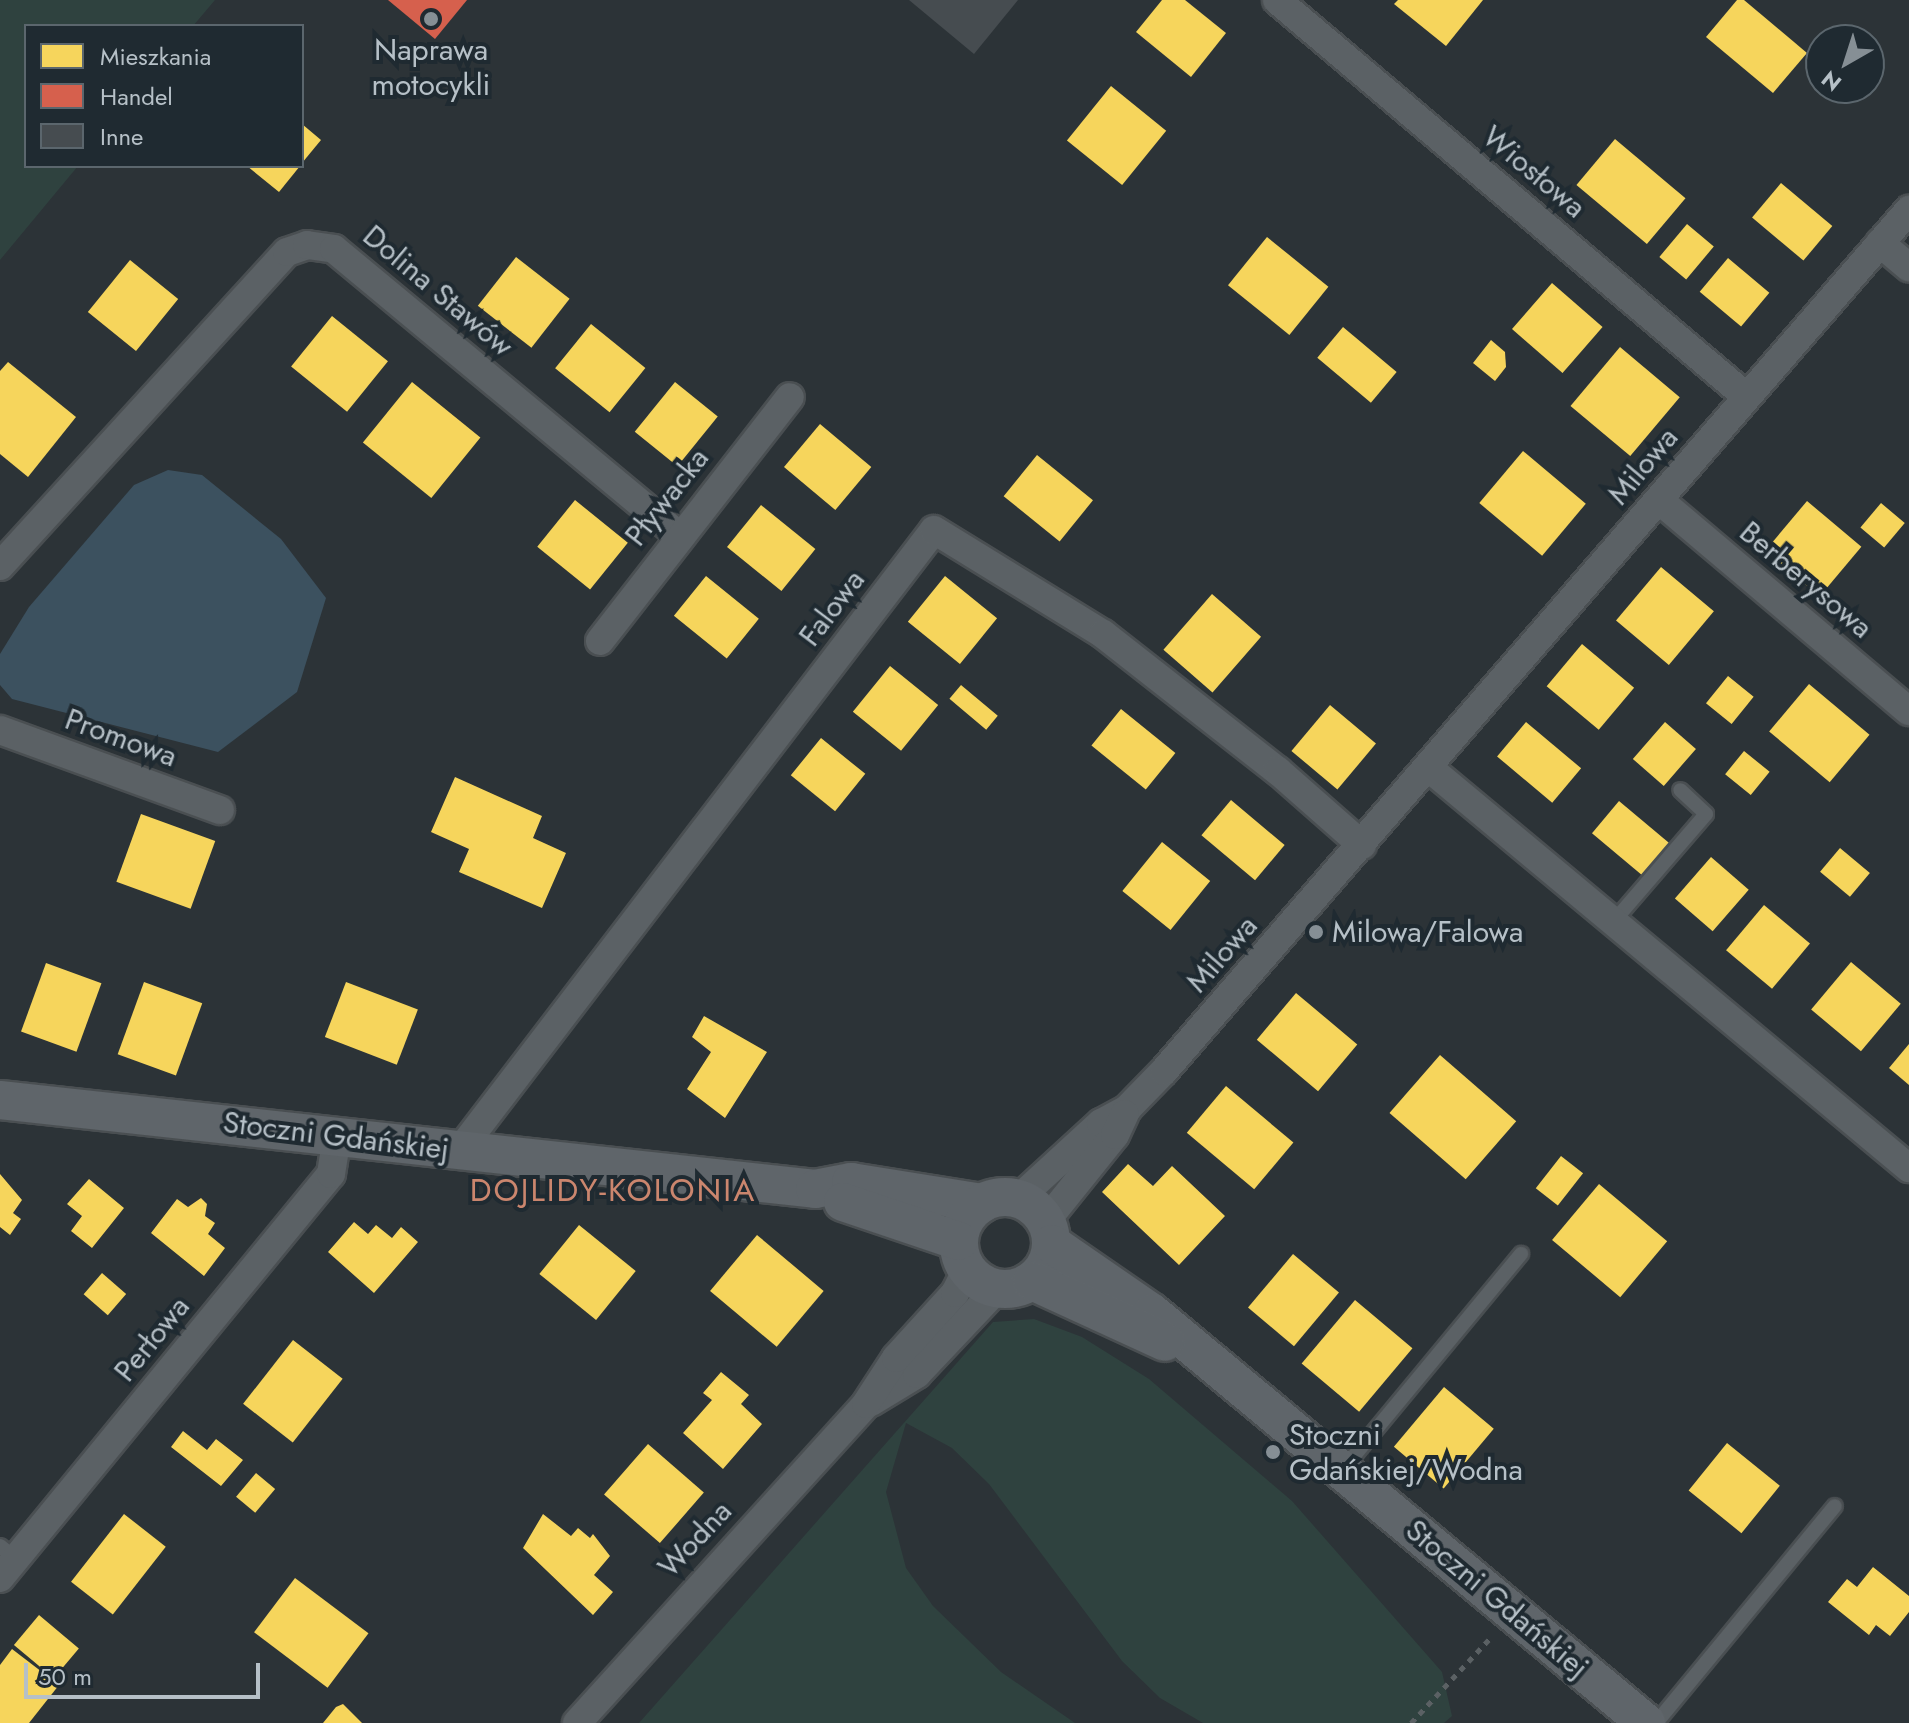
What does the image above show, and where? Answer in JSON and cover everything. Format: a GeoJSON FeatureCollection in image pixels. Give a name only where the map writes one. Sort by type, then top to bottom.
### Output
{"type":"FeatureCollection","features":[{"type":"Feature","properties":{"kind":"street","name":"Wiosłowa"},"geometry":{"type":"LineString","coordinates":[[1277,0],[1747,397]]}},
{"type":"Feature","properties":{"kind":"street","name":"Milowa"},"geometry":{"type":"LineString","coordinates":[[1024,1216],[1115,1135],[1127,1109],[1429,768],[1909,210]]}},
{"type":"Feature","properties":{"kind":"street"},"geometry":{"type":"LineString","coordinates":[[1880,243],[1909,267]]}},
{"type":"Feature","properties":{"kind":"street","name":"Dolina Stawów"},"geometry":{"type":"LineString","coordinates":[[0,566],[287,252],[307,245],[334,249],[678,535]]}},
{"type":"Feature","properties":{"kind":"street","name":"Pływacka"},"geometry":{"type":"LineString","coordinates":[[600,641],[678,535],[790,397]]}},
{"type":"Feature","properties":{"kind":"street","name":"Berberysowa"},"geometry":{"type":"LineString","coordinates":[[1659,500],[1909,711]]}},
{"type":"Feature","properties":{"kind":"street","name":"Falowa"},"geometry":{"type":"LineString","coordinates":[[460,1150],[934,530],[1103,634],[1278,771],[1362,845]]}},
{"type":"Feature","properties":{"kind":"street","name":"Promowa"},"geometry":{"type":"LineString","coordinates":[[0,730],[220,810]]}},
{"type":"Feature","properties":{"kind":"street"},"geometry":{"type":"LineString","coordinates":[[1429,768],[1909,1168]]}},
{"type":"Feature","properties":{"kind":"street","name":"Stoczni Gdańskiej"},"geometry":{"type":"LineString","coordinates":[[0,1100],[815,1189],[851,1182],[1024,1216],[1152,1313],[1197,1355],[1646,1723]]}},
{"type":"Feature","properties":{"kind":"street","name":"Perłowa"},"geometry":{"type":"LineString","coordinates":[[5,1561],[331,1174],[337,1135]]}},
{"type":"Feature","properties":{"kind":"street","name":"Stoczni Gdańskiej"},"geometry":{"type":"LineString","coordinates":[[815,1189],[989,1270],[1197,1355]]}},
{"type":"Feature","properties":{"kind":"street"},"geometry":{"type":"LineString","coordinates":[[1024,1216],[1043,1271],[989,1270],[962,1226],[1024,1216]]}},
{"type":"Feature","properties":{"kind":"street","name":"Wodna"},"geometry":{"type":"LineString","coordinates":[[577,1723],[866,1404],[896,1358],[955,1293],[989,1270]]}},
{"type":"Feature","properties":{"kind":"lane"},"geometry":{"type":"LineString","coordinates":[[1614,921],[1706,814],[1680,790]]}},
{"type":"Feature","properties":{"kind":"lane"},"geometry":{"type":"LineString","coordinates":[[1341,1472],[1521,1254]]}},
{"type":"Feature","properties":{"kind":"lane"},"geometry":{"type":"LineString","coordinates":[[1656,1723],[1835,1506]]}},
{"type":"Feature","properties":{"kind":"path"},"geometry":{"type":"LineString","coordinates":[[1411,1723],[1513,1613]]}},
{"type":"Feature","properties":{"kind":"green space"},"geometry":{"type":"Polygon","coordinates":[[[0,0],[215,0],[195,24],[24,24],[24,168],[76,168],[0,260],[0,0]]]}},
{"type":"Feature","properties":{"kind":"green space"},"geometry":{"type":"Polygon","coordinates":[[[1034,1319],[1082,1337],[1149,1379],[1292,1501],[1442,1672],[1452,1716],[1444,1723],[1203,1723],[1160,1698],[1122,1661],[989,1484],[952,1448],[906,1423],[886,1492],[906,1568],[933,1606],[1001,1672],[1075,1723],[639,1723],[993,1322],[1034,1319]]]}},
{"type":"Feature","properties":{"kind":"water"},"geometry":{"type":"Polygon","coordinates":[[[168,470],[202,475],[281,539],[326,598],[297,692],[218,752],[12,699],[0,685],[0,654],[29,607],[134,485],[168,470]]]}},
{"type":"Feature","properties":{"kind":"building: Mieszkania"},"geometry":{"type":"Polygon","coordinates":[[[1162,0],[1185,0],[1226,33],[1191,77],[1136,32],[1162,0]]]}},
{"type":"Feature","properties":{"kind":"building: Mieszkania"},"geometry":{"type":"Polygon","coordinates":[[[1398,0],[1483,0],[1446,46],[1394,4],[1398,0]]]}},
{"type":"Feature","properties":{"kind":"building: Mieszkania"},"geometry":{"type":"Polygon","coordinates":[[[1737,0],[1744,0],[1805,51],[1805,55],[1773,93],[1706,37],[1737,0]]]}},
{"type":"Feature","properties":{"kind":"building: Mieszkania"},"geometry":{"type":"Polygon","coordinates":[[[1111,86],[1166,131],[1122,185],[1067,140],[1111,86]]]}},
{"type":"Feature","properties":{"kind":"building: Mieszkania"},"geometry":{"type":"Polygon","coordinates":[[[304,126],[321,140],[304,161],[304,126]]]}},
{"type":"Feature","properties":{"kind":"building: Mieszkania"},"geometry":{"type":"Polygon","coordinates":[[[1615,139],[1685,198],[1647,244],[1576,185],[1615,139]]]}},
{"type":"Feature","properties":{"kind":"building: Mieszkania"},"geometry":{"type":"Polygon","coordinates":[[[249,168],[298,168],[279,192],[249,168]]]}},
{"type":"Feature","properties":{"kind":"building: Mieszkania"},"geometry":{"type":"Polygon","coordinates":[[[1781,183],[1832,226],[1803,261],[1752,217],[1781,183]]]}},
{"type":"Feature","properties":{"kind":"building: Mieszkania"},"geometry":{"type":"Polygon","coordinates":[[[1687,224],[1714,246],[1686,279],[1659,257],[1687,224]]]}},
{"type":"Feature","properties":{"kind":"building: Mieszkania"},"geometry":{"type":"Polygon","coordinates":[[[1267,237],[1328,287],[1289,335],[1228,285],[1267,237]]]}},
{"type":"Feature","properties":{"kind":"building: Mieszkania"},"geometry":{"type":"Polygon","coordinates":[[[516,257],[570,299],[531,348],[478,306],[516,257]]]}},
{"type":"Feature","properties":{"kind":"building: Mieszkania"},"geometry":{"type":"Polygon","coordinates":[[[1728,258],[1769,293],[1741,326],[1700,292],[1728,258]]]}},
{"type":"Feature","properties":{"kind":"building: Mieszkania"},"geometry":{"type":"Polygon","coordinates":[[[130,260],[178,299],[136,351],[88,312],[130,260]]]}},
{"type":"Feature","properties":{"kind":"building: Mieszkania"},"geometry":{"type":"Polygon","coordinates":[[[1552,283],[1603,327],[1563,373],[1512,329],[1552,283]]]}},
{"type":"Feature","properties":{"kind":"building: Mieszkania"},"geometry":{"type":"Polygon","coordinates":[[[332,316],[388,361],[347,412],[291,367],[332,316]]]}},
{"type":"Feature","properties":{"kind":"building: Mieszkania"},"geometry":{"type":"Polygon","coordinates":[[[591,324],[645,368],[610,412],[555,368],[591,324]]]}},
{"type":"Feature","properties":{"kind":"building: Mieszkania"},"geometry":{"type":"Polygon","coordinates":[[[1343,327],[1397,372],[1371,403],[1317,358],[1343,327]]]}},
{"type":"Feature","properties":{"kind":"building: Mieszkania"},"geometry":{"type":"Polygon","coordinates":[[[1491,340],[1505,352],[1506,367],[1495,381],[1473,363],[1491,340]]]}},
{"type":"Feature","properties":{"kind":"building: Mieszkania"},"geometry":{"type":"Polygon","coordinates":[[[1620,347],[1680,397],[1630,456],[1571,406],[1620,347]]]}},
{"type":"Feature","properties":{"kind":"building: Mieszkania"},"geometry":{"type":"Polygon","coordinates":[[[8,362],[76,417],[28,477],[0,454],[0,371],[8,362]]]}},
{"type":"Feature","properties":{"kind":"building: Mieszkania"},"geometry":{"type":"Polygon","coordinates":[[[412,382],[480,437],[431,498],[363,443],[412,382]]]}},
{"type":"Feature","properties":{"kind":"building: Mieszkania"},"geometry":{"type":"Polygon","coordinates":[[[675,382],[718,417],[677,466],[635,432],[675,382]]]}},
{"type":"Feature","properties":{"kind":"building: Mieszkania"},"geometry":{"type":"Polygon","coordinates":[[[820,424],[871,467],[835,510],[784,467],[820,424]]]}},
{"type":"Feature","properties":{"kind":"building: Mieszkania"},"geometry":{"type":"Polygon","coordinates":[[[1523,451],[1586,504],[1542,556],[1479,503],[1523,451]]]}},
{"type":"Feature","properties":{"kind":"building: Mieszkania"},"geometry":{"type":"Polygon","coordinates":[[[1037,455],[1093,500],[1060,541],[1004,496],[1037,455]]]}},
{"type":"Feature","properties":{"kind":"building: Mieszkania"},"geometry":{"type":"Polygon","coordinates":[[[575,500],[628,543],[590,589],[537,547],[575,500]]]}},
{"type":"Feature","properties":{"kind":"building: Mieszkania"},"geometry":{"type":"Polygon","coordinates":[[[1807,501],[1861,547],[1820,596],[1765,551],[1807,501]]]}},
{"type":"Feature","properties":{"kind":"building: Mieszkania"},"geometry":{"type":"Polygon","coordinates":[[[1881,503],[1905,523],[1884,547],[1860,528],[1881,503]]]}},
{"type":"Feature","properties":{"kind":"building: Mieszkania"},"geometry":{"type":"Polygon","coordinates":[[[761,505],[815,549],[781,591],[727,547],[761,505]]]}},
{"type":"Feature","properties":{"kind":"building: Mieszkania"},"geometry":{"type":"Polygon","coordinates":[[[1661,567],[1714,611],[1669,665],[1616,621],[1661,567]]]}},
{"type":"Feature","properties":{"kind":"building: Mieszkania"},"geometry":{"type":"Polygon","coordinates":[[[706,576],[759,619],[727,658],[674,616],[706,576]]]}},
{"type":"Feature","properties":{"kind":"building: Mieszkania"},"geometry":{"type":"Polygon","coordinates":[[[945,576],[997,618],[960,664],[908,622],[945,576]]]}},
{"type":"Feature","properties":{"kind":"building: Mieszkania"},"geometry":{"type":"Polygon","coordinates":[[[1212,594],[1261,637],[1213,692],[1163,650],[1212,594]]]}},
{"type":"Feature","properties":{"kind":"building: Mieszkania"},"geometry":{"type":"Polygon","coordinates":[[[1582,644],[1634,688],[1599,730],[1547,686],[1582,644]]]}},
{"type":"Feature","properties":{"kind":"building: Mieszkania"},"geometry":{"type":"Polygon","coordinates":[[[890,666],[938,705],[901,751],[853,712],[890,666]]]}},
{"type":"Feature","properties":{"kind":"building: Mieszkania"},"geometry":{"type":"Polygon","coordinates":[[[1728,676],[1754,697],[1732,724],[1706,703],[1728,676]]]}},
{"type":"Feature","properties":{"kind":"building: Mieszkania"},"geometry":{"type":"Polygon","coordinates":[[[1809,684],[1870,735],[1830,782],[1769,731],[1809,684]]]}},
{"type":"Feature","properties":{"kind":"building: Mieszkania"},"geometry":{"type":"Polygon","coordinates":[[[961,685],[998,716],[986,730],[949,699],[961,685]]]}},
{"type":"Feature","properties":{"kind":"building: Mieszkania"},"geometry":{"type":"Polygon","coordinates":[[[1330,705],[1376,744],[1337,790],[1291,751],[1330,705]]]}},
{"type":"Feature","properties":{"kind":"building: Mieszkania"},"geometry":{"type":"Polygon","coordinates":[[[1121,709],[1175,753],[1146,790],[1091,746],[1121,709]]]}},
{"type":"Feature","properties":{"kind":"building: Mieszkania"},"geometry":{"type":"Polygon","coordinates":[[[1526,722],[1581,768],[1552,803],[1497,756],[1526,722]]]}},
{"type":"Feature","properties":{"kind":"building: Mieszkania"},"geometry":{"type":"Polygon","coordinates":[[[1665,722],[1696,749],[1664,786],[1633,759],[1665,722]]]}},
{"type":"Feature","properties":{"kind":"building: Mieszkania"},"geometry":{"type":"Polygon","coordinates":[[[821,738],[865,774],[835,811],[791,775],[821,738]]]}},
{"type":"Feature","properties":{"kind":"building: Mieszkania"},"geometry":{"type":"Polygon","coordinates":[[[1744,751],[1770,772],[1751,795],[1725,774],[1744,751]]]}},
{"type":"Feature","properties":{"kind":"building: Mieszkania"},"geometry":{"type":"Polygon","coordinates":[[[455,777],[542,816],[533,838],[566,853],[542,908],[459,872],[469,849],[431,832],[455,777]]]}},
{"type":"Feature","properties":{"kind":"building: Mieszkania"},"geometry":{"type":"Polygon","coordinates":[[[1231,800],[1285,845],[1255,880],[1201,835],[1231,800]]]}},
{"type":"Feature","properties":{"kind":"building: Mieszkania"},"geometry":{"type":"Polygon","coordinates":[[[1619,801],[1670,844],[1643,876],[1592,833],[1619,801]]]}},
{"type":"Feature","properties":{"kind":"building: Mieszkania"},"geometry":{"type":"Polygon","coordinates":[[[141,814],[215,841],[191,909],[116,882],[141,814]]]}},
{"type":"Feature","properties":{"kind":"building: Mieszkania"},"geometry":{"type":"Polygon","coordinates":[[[1162,842],[1210,881],[1171,930],[1122,891],[1162,842]]]}},
{"type":"Feature","properties":{"kind":"building: Mieszkania"},"geometry":{"type":"Polygon","coordinates":[[[1840,848],[1870,873],[1850,897],[1820,872],[1840,848]]]}},
{"type":"Feature","properties":{"kind":"building: Mieszkania"},"geometry":{"type":"Polygon","coordinates":[[[1711,857],[1749,890],[1713,931],[1675,899],[1711,857]]]}},
{"type":"Feature","properties":{"kind":"building: Mieszkania"},"geometry":{"type":"Polygon","coordinates":[[[1764,905],[1810,944],[1772,989],[1726,950],[1764,905]]]}},
{"type":"Feature","properties":{"kind":"building: Mieszkania"},"geometry":{"type":"Polygon","coordinates":[[[1851,962],[1901,1004],[1861,1051],[1811,1009],[1851,962]]]}},
{"type":"Feature","properties":{"kind":"building: Mieszkania"},"geometry":{"type":"Polygon","coordinates":[[[46,963],[101,983],[76,1052],[21,1032],[46,963]]]}},
{"type":"Feature","properties":{"kind":"building: Mieszkania"},"geometry":{"type":"Polygon","coordinates":[[[144,982],[202,1003],[176,1076],[118,1054],[144,982]]]}},
{"type":"Feature","properties":{"kind":"building: Mieszkania"},"geometry":{"type":"Polygon","coordinates":[[[346,982],[418,1010],[397,1065],[325,1037],[346,982]]]}},
{"type":"Feature","properties":{"kind":"building: Mieszkania"},"geometry":{"type":"Polygon","coordinates":[[[1296,993],[1357,1044],[1318,1091],[1257,1040],[1296,993]]]}},
{"type":"Feature","properties":{"kind":"building: Mieszkania"},"geometry":{"type":"Polygon","coordinates":[[[704,1016],[767,1052],[725,1118],[687,1089],[711,1052],[692,1037],[704,1016]]]}},
{"type":"Feature","properties":{"kind":"building: Mieszkania"},"geometry":{"type":"Polygon","coordinates":[[[1909,1044],[1909,1085],[1889,1068],[1909,1044]]]}},
{"type":"Feature","properties":{"kind":"building: Mieszkania"},"geometry":{"type":"Polygon","coordinates":[[[1440,1055],[1516,1121],[1466,1179],[1389,1113],[1440,1055]]]}},
{"type":"Feature","properties":{"kind":"building: Mieszkania"},"geometry":{"type":"Polygon","coordinates":[[[1226,1086],[1293,1143],[1254,1189],[1187,1133],[1226,1086]]]}},
{"type":"Feature","properties":{"kind":"building: Mieszkania"},"geometry":{"type":"Polygon","coordinates":[[[1561,1156],[1583,1173],[1558,1206],[1536,1188],[1561,1156]]]}},
{"type":"Feature","properties":{"kind":"building: Mieszkania"},"geometry":{"type":"Polygon","coordinates":[[[1128,1164],[1153,1186],[1172,1166],[1225,1216],[1179,1265],[1102,1192],[1128,1164]]]}},
{"type":"Feature","properties":{"kind":"building: Mieszkania"},"geometry":{"type":"Polygon","coordinates":[[[0,1174],[22,1200],[13,1213],[21,1219],[10,1235],[0,1227],[0,1174]]]}},
{"type":"Feature","properties":{"kind":"building: Mieszkania"},"geometry":{"type":"Polygon","coordinates":[[[89,1179],[124,1208],[92,1248],[71,1231],[82,1216],[67,1204],[89,1179]]]}},
{"type":"Feature","properties":{"kind":"building: Mieszkania"},"geometry":{"type":"Polygon","coordinates":[[[1599,1184],[1667,1241],[1620,1297],[1552,1240],[1599,1184]]]}},
{"type":"Feature","properties":{"kind":"building: Mieszkania"},"geometry":{"type":"Polygon","coordinates":[[[201,1198],[207,1204],[205,1216],[215,1223],[208,1234],[225,1248],[204,1276],[151,1233],[177,1199],[188,1207],[201,1198]]]}},
{"type":"Feature","properties":{"kind":"building: Mieszkania"},"geometry":{"type":"Polygon","coordinates":[[[354,1222],[368,1234],[376,1225],[392,1238],[401,1227],[418,1242],[374,1293],[328,1252],[354,1222]]]}},
{"type":"Feature","properties":{"kind":"building: Mieszkania"},"geometry":{"type":"Polygon","coordinates":[[[579,1225],[636,1271],[596,1320],[539,1274],[579,1225]]]}},
{"type":"Feature","properties":{"kind":"building: Mieszkania"},"geometry":{"type":"Polygon","coordinates":[[[757,1235],[824,1291],[777,1347],[710,1291],[757,1235]]]}},
{"type":"Feature","properties":{"kind":"building: Mieszkania"},"geometry":{"type":"Polygon","coordinates":[[[1293,1254],[1339,1293],[1294,1346],[1248,1308],[1293,1254]]]}},
{"type":"Feature","properties":{"kind":"building: Mieszkania"},"geometry":{"type":"Polygon","coordinates":[[[102,1273],[126,1294],[108,1315],[84,1294],[102,1273]]]}},
{"type":"Feature","properties":{"kind":"building: Mieszkania"},"geometry":{"type":"Polygon","coordinates":[[[1355,1300],[1412,1348],[1359,1412],[1302,1364],[1355,1300]]]}},
{"type":"Feature","properties":{"kind":"building: Mieszkania"},"geometry":{"type":"Polygon","coordinates":[[[293,1340],[343,1379],[293,1443],[243,1404],[293,1340]]]}},
{"type":"Feature","properties":{"kind":"building: Mieszkania"},"geometry":{"type":"Polygon","coordinates":[[[721,1372],[749,1395],[741,1404],[762,1424],[723,1469],[683,1433],[712,1400],[703,1393],[721,1372]]]}},
{"type":"Feature","properties":{"kind":"building: Mieszkania"},"geometry":{"type":"Polygon","coordinates":[[[1444,1387],[1494,1429],[1444,1489],[1394,1447],[1444,1387]]]}},
{"type":"Feature","properties":{"kind":"building: Mieszkania"},"geometry":{"type":"Polygon","coordinates":[[[183,1431],[207,1450],[216,1439],[243,1460],[221,1486],[171,1447],[183,1431]]]}},
{"type":"Feature","properties":{"kind":"building: Mieszkania"},"geometry":{"type":"Polygon","coordinates":[[[1727,1443],[1780,1486],[1741,1533],[1689,1490],[1727,1443]]]}},
{"type":"Feature","properties":{"kind":"building: Mieszkania"},"geometry":{"type":"Polygon","coordinates":[[[648,1444],[704,1493],[660,1543],[604,1495],[648,1444]]]}},
{"type":"Feature","properties":{"kind":"building: Mieszkania"},"geometry":{"type":"Polygon","coordinates":[[[256,1473],[275,1489],[255,1513],[236,1497],[256,1473]]]}},
{"type":"Feature","properties":{"kind":"building: Mieszkania"},"geometry":{"type":"Polygon","coordinates":[[[124,1514],[166,1547],[113,1614],[71,1582],[124,1514]]]}},
{"type":"Feature","properties":{"kind":"building: Mieszkania"},"geometry":{"type":"Polygon","coordinates":[[[543,1514],[571,1536],[578,1528],[590,1538],[593,1534],[610,1556],[594,1575],[613,1592],[593,1615],[523,1548],[543,1514]]]}},
{"type":"Feature","properties":{"kind":"building: Mieszkania"},"geometry":{"type":"Polygon","coordinates":[[[1873,1567],[1909,1596],[1909,1612],[1890,1636],[1876,1625],[1869,1635],[1828,1602],[1847,1579],[1857,1587],[1873,1567]]]}},
{"type":"Feature","properties":{"kind":"building: Mieszkania"},"geometry":{"type":"Polygon","coordinates":[[[295,1578],[368,1633],[328,1688],[254,1632],[295,1578]]]}},
{"type":"Feature","properties":{"kind":"building: Mieszkania"},"geometry":{"type":"Polygon","coordinates":[[[39,1615],[79,1648],[54,1678],[14,1645],[39,1615]]]}},
{"type":"Feature","properties":{"kind":"building: Mieszkania"},"geometry":{"type":"Polygon","coordinates":[[[12,1649],[59,1685],[29,1723],[0,1723],[0,1665],[12,1649]]]}},
{"type":"Feature","properties":{"kind":"building: Mieszkania"},"geometry":{"type":"Polygon","coordinates":[[[343,1704],[362,1723],[323,1723],[336,1707],[343,1704]]]}},
{"type":"Feature","properties":{"kind":"building: Handel","name":"Naprawa motocykli"},"geometry":{"type":"Polygon","coordinates":[[[388,0],[467,0],[435,39],[388,0]]]}},
{"type":"Feature","properties":{"kind":"building: Inne"},"geometry":{"type":"Polygon","coordinates":[[[909,0],[1018,0],[974,54],[909,0]]]}},
{"type":"Feature","properties":{"kind":"place","name":"Naprawa motocykli"},"geometry":{"type":"Point","coordinates":[431,19]}},
{"type":"Feature","properties":{"kind":"place","name":"Milowa/Falowa"},"geometry":{"type":"Point","coordinates":[1316,932]}},
{"type":"Feature","properties":{"kind":"place","name":"Stoczni Gdańskiej/Wodna"},"geometry":{"type":"Point","coordinates":[1273,1452]}},
{"type":"Feature","properties":{"kind":"district","name":"DOJLIDY-KOLONIA"},"geometry":{"type":"Point","coordinates":[613,1190]}}]}
